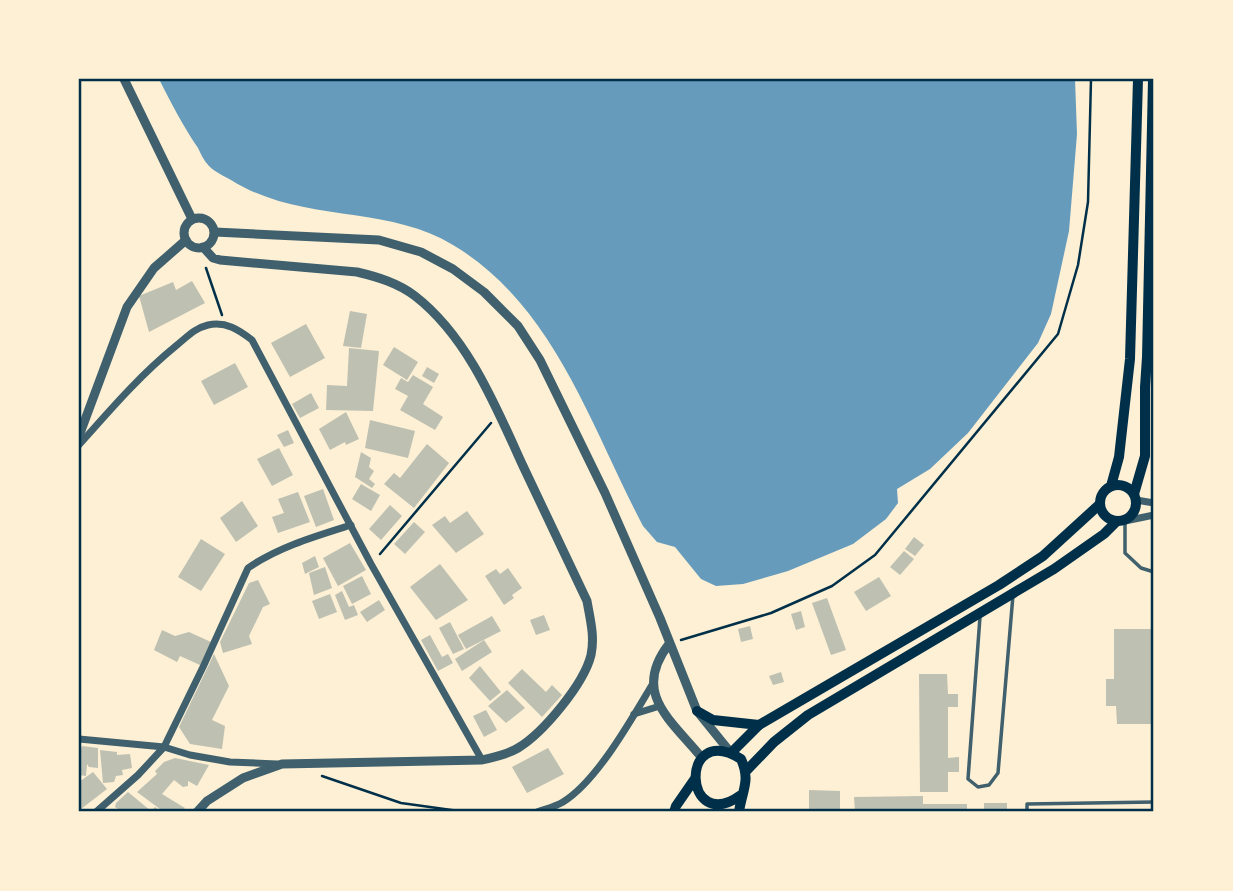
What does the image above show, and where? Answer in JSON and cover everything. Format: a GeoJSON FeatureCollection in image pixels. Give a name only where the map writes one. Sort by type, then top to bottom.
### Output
{"type":"FeatureCollection","features":[{"type":"Feature","properties":{"kind":"main road"},"geometry":{"type":"LineString","coordinates":[[731,753],[759,725],[999,585],[1043,555],[1100,504],[1103,493],[1111,486],[1119,457],[1130,359],[1138,79]]}},
{"type":"Feature","properties":{"kind":"main road"},"geometry":{"type":"LineString","coordinates":[[747,770],[808,715],[1074,555],[1131,516],[1136,509],[1135,497],[1145,456],[1144,387],[1147,358],[1153,79]]}},
{"type":"Feature","properties":{"kind":"main road"},"geometry":{"type":"LineString","coordinates":[[1111,486],[1124,486],[1135,497]]}},
{"type":"Feature","properties":{"kind":"main road"},"geometry":{"type":"LineString","coordinates":[[1100,504],[1105,516],[1120,521]]}},
{"type":"Feature","properties":{"kind":"main road"},"geometry":{"type":"LineString","coordinates":[[697,711],[713,720],[759,725]]}},
{"type":"Feature","properties":{"kind":"main road"},"geometry":{"type":"LineString","coordinates":[[739,812],[741,795],[747,783],[747,770],[741,759],[722,751],[712,752],[702,758],[695,768],[694,780],[701,796],[717,804],[726,803],[741,795]]}},
{"type":"Feature","properties":{"kind":"main road"},"geometry":{"type":"LineString","coordinates":[[674,812],[694,780]]}},
{"type":"Feature","properties":{"kind":"street"},"geometry":{"type":"LineString","coordinates":[[124,79],[192,219]]}},
{"type":"Feature","properties":{"kind":"street"},"geometry":{"type":"LineString","coordinates":[[186,240],[185,226],[192,219],[207,219],[215,232]]}},
{"type":"Feature","properties":{"kind":"street"},"geometry":{"type":"LineString","coordinates":[[215,232],[379,240],[421,253],[453,269],[484,292],[518,327],[540,360],[605,492],[697,711],[731,753]]}},
{"type":"Feature","properties":{"kind":"street"},"geometry":{"type":"LineString","coordinates":[[201,248],[211,242],[215,232]]}},
{"type":"Feature","properties":{"kind":"street"},"geometry":{"type":"LineString","coordinates":[[79,739],[164,747],[230,762],[282,764],[482,760],[502,756],[520,747],[538,732],[578,685],[591,653],[593,632],[587,601],[499,413],[458,342],[416,296],[377,276],[357,272],[220,260],[186,240]]}},
{"type":"Feature","properties":{"kind":"street"},"geometry":{"type":"LineString","coordinates":[[79,436],[127,307],[154,268],[186,240]]}},
{"type":"Feature","properties":{"kind":"street"},"geometry":{"type":"LineString","coordinates":[[79,445],[145,372],[197,329],[210,325],[225,325],[239,330],[252,340],[371,564],[482,760]]}},
{"type":"Feature","properties":{"kind":"street"},"geometry":{"type":"LineString","coordinates":[[1135,497],[1154,503]]}},
{"type":"Feature","properties":{"kind":"street"},"geometry":{"type":"LineString","coordinates":[[1120,521],[1154,515]]}},
{"type":"Feature","properties":{"kind":"street"},"geometry":{"type":"LineString","coordinates":[[96,812],[138,775],[164,747],[248,568],[259,560],[305,540],[351,525]]}},
{"type":"Feature","properties":{"kind":"street"},"geometry":{"type":"LineString","coordinates":[[537,812],[562,803],[581,787],[634,715],[652,685],[659,657],[669,644]]}},
{"type":"Feature","properties":{"kind":"street"},"geometry":{"type":"LineString","coordinates":[[652,685],[660,706],[702,758]]}},
{"type":"Feature","properties":{"kind":"street"},"geometry":{"type":"LineString","coordinates":[[634,715],[660,706]]}},
{"type":"Feature","properties":{"kind":"street"},"geometry":{"type":"LineString","coordinates":[[197,812],[207,801],[243,778],[282,764]]}},
{"type":"Feature","properties":{"kind":"lane"},"geometry":{"type":"LineString","coordinates":[[1120,521],[1125,553],[1141,568],[1154,572]]}},
{"type":"Feature","properties":{"kind":"lane"},"geometry":{"type":"LineString","coordinates":[[980,611],[968,779],[978,787],[989,785],[998,774],[1014,592]]}},
{"type":"Feature","properties":{"kind":"lane"},"geometry":{"type":"LineString","coordinates":[[1027,812],[1027,804],[1154,802]]}},
{"type":"Feature","properties":{"kind":"path"},"geometry":{"type":"LineString","coordinates":[[669,644],[771,613],[832,586],[876,555],[1058,334],[1078,265],[1088,202],[1091,79]]}},
{"type":"Feature","properties":{"kind":"path"},"geometry":{"type":"LineString","coordinates":[[201,248],[225,325]]}},
{"type":"Feature","properties":{"kind":"path"},"geometry":{"type":"LineString","coordinates":[[371,564],[499,413]]}},
{"type":"Feature","properties":{"kind":"path"},"geometry":{"type":"LineString","coordinates":[[315,774],[401,803],[466,812]]}},
{"type":"Feature","properties":{"kind":"water"},"geometry":{"type":"Polygon","coordinates":[[[159,79],[1075,79],[1077,134],[1069,231],[1051,314],[1038,343],[968,433],[930,469],[897,489],[898,503],[886,519],[853,544],[788,571],[743,584],[716,586],[701,579],[675,547],[657,542],[643,526],[587,409],[544,334],[518,300],[488,270],[453,245],[427,232],[371,218],[286,203],[258,194],[220,174],[204,160],[159,79]]]}},
{"type":"Feature","properties":{"kind":"building"},"geometry":{"type":"Polygon","coordinates":[[[192,281],[205,303],[149,332],[139,296],[173,282],[176,290],[192,281]]]}},
{"type":"Feature","properties":{"kind":"building"},"geometry":{"type":"Polygon","coordinates":[[[350,311],[367,314],[361,348],[343,346],[350,311]]]}},
{"type":"Feature","properties":{"kind":"building"},"geometry":{"type":"Polygon","coordinates":[[[306,324],[325,358],[290,377],[271,343],[306,324]]]}},
{"type":"Feature","properties":{"kind":"building"},"geometry":{"type":"Polygon","coordinates":[[[394,347],[418,362],[407,380],[383,365],[394,347]]]}},
{"type":"Feature","properties":{"kind":"building"},"geometry":{"type":"Polygon","coordinates":[[[349,348],[379,351],[373,411],[326,410],[327,385],[347,386],[349,348]]]}},
{"type":"Feature","properties":{"kind":"building"},"geometry":{"type":"Polygon","coordinates":[[[235,363],[248,387],[214,405],[201,381],[235,363]]]}},
{"type":"Feature","properties":{"kind":"building"},"geometry":{"type":"Polygon","coordinates":[[[427,367],[439,374],[434,383],[422,376],[427,367]]]}},
{"type":"Feature","properties":{"kind":"building"},"geometry":{"type":"Polygon","coordinates":[[[413,375],[433,387],[423,404],[443,417],[435,430],[400,410],[408,396],[395,389],[401,378],[408,382],[413,375]]]}},
{"type":"Feature","properties":{"kind":"building"},"geometry":{"type":"Polygon","coordinates":[[[311,393],[319,408],[300,418],[292,404],[311,393]]]}},
{"type":"Feature","properties":{"kind":"building"},"geometry":{"type":"Polygon","coordinates":[[[346,412],[359,439],[346,445],[345,442],[330,450],[319,429],[346,412]]]}},
{"type":"Feature","properties":{"kind":"building"},"geometry":{"type":"Polygon","coordinates":[[[370,420],[415,431],[408,458],[365,448],[370,420]]]}},
{"type":"Feature","properties":{"kind":"building"},"geometry":{"type":"Polygon","coordinates":[[[288,430],[294,443],[284,447],[277,435],[288,430]]]}},
{"type":"Feature","properties":{"kind":"building"},"geometry":{"type":"Polygon","coordinates":[[[427,444],[449,463],[414,508],[384,484],[394,473],[400,478],[427,444]]]}},
{"type":"Feature","properties":{"kind":"building"},"geometry":{"type":"Polygon","coordinates":[[[279,448],[293,475],[272,486],[257,459],[279,448]]]}},
{"type":"Feature","properties":{"kind":"building"},"geometry":{"type":"Polygon","coordinates":[[[361,452],[371,458],[369,467],[374,471],[369,479],[375,484],[372,488],[355,477],[361,452]]]}},
{"type":"Feature","properties":{"kind":"building"},"geometry":{"type":"Polygon","coordinates":[[[361,484],[380,495],[371,511],[352,499],[361,484]]]}},
{"type":"Feature","properties":{"kind":"building"},"geometry":{"type":"Polygon","coordinates":[[[323,489],[334,520],[316,527],[304,496],[323,489]]]}},
{"type":"Feature","properties":{"kind":"building"},"geometry":{"type":"Polygon","coordinates":[[[298,492],[310,522],[278,533],[272,517],[284,513],[278,499],[298,492]]]}},
{"type":"Feature","properties":{"kind":"building"},"geometry":{"type":"Polygon","coordinates":[[[242,501],[258,526],[236,542],[220,518],[242,501]]]}},
{"type":"Feature","properties":{"kind":"building"},"geometry":{"type":"Polygon","coordinates":[[[390,505],[402,516],[381,540],[369,529],[390,505]]]}},
{"type":"Feature","properties":{"kind":"building"},"geometry":{"type":"Polygon","coordinates":[[[467,511],[484,534],[456,553],[432,525],[445,516],[450,523],[467,511]]]}},
{"type":"Feature","properties":{"kind":"building"},"geometry":{"type":"Polygon","coordinates":[[[414,522],[425,532],[405,554],[394,544],[414,522]]]}},
{"type":"Feature","properties":{"kind":"building"},"geometry":{"type":"Polygon","coordinates":[[[914,537],[924,545],[915,556],[905,549],[914,537]]]}},
{"type":"Feature","properties":{"kind":"building"},"geometry":{"type":"Polygon","coordinates":[[[201,539],[225,554],[201,591],[178,577],[201,539]]]}},
{"type":"Feature","properties":{"kind":"building"},"geometry":{"type":"Polygon","coordinates":[[[350,543],[366,570],[338,586],[323,558],[350,543]]]}},
{"type":"Feature","properties":{"kind":"building"},"geometry":{"type":"Polygon","coordinates":[[[904,551],[914,559],[900,575],[890,567],[904,551]]]}},
{"type":"Feature","properties":{"kind":"building"},"geometry":{"type":"Polygon","coordinates":[[[315,556],[319,567],[305,574],[302,563],[315,556]]]}},
{"type":"Feature","properties":{"kind":"building"},"geometry":{"type":"Polygon","coordinates":[[[440,564],[468,600],[436,620],[410,587],[440,564]]]}},
{"type":"Feature","properties":{"kind":"building"},"geometry":{"type":"Polygon","coordinates":[[[325,567],[332,588],[314,595],[309,573],[325,567]]]}},
{"type":"Feature","properties":{"kind":"building"},"geometry":{"type":"Polygon","coordinates":[[[508,568],[522,588],[504,605],[485,576],[496,569],[500,574],[508,568]]]}},
{"type":"Feature","properties":{"kind":"building"},"geometry":{"type":"Polygon","coordinates":[[[362,576],[371,594],[352,604],[343,586],[362,576]]]}},
{"type":"Feature","properties":{"kind":"building"},"geometry":{"type":"Polygon","coordinates":[[[879,577],[891,596],[866,611],[854,592],[879,577]]]}},
{"type":"Feature","properties":{"kind":"building"},"geometry":{"type":"Polygon","coordinates":[[[258,580],[270,604],[263,607],[249,636],[252,644],[223,653],[220,642],[249,583],[258,580]]]}},
{"type":"Feature","properties":{"kind":"building"},"geometry":{"type":"Polygon","coordinates":[[[342,591],[349,607],[354,605],[358,615],[345,620],[335,595],[342,591]]]}},
{"type":"Feature","properties":{"kind":"building"},"geometry":{"type":"Polygon","coordinates":[[[330,594],[337,612],[319,619],[312,601],[330,594]]]}},
{"type":"Feature","properties":{"kind":"building"},"geometry":{"type":"Polygon","coordinates":[[[827,598],[846,650],[831,655],[812,603],[827,598]]]}},
{"type":"Feature","properties":{"kind":"building"},"geometry":{"type":"Polygon","coordinates":[[[379,600],[385,610],[367,622],[360,612],[379,600]]]}},
{"type":"Feature","properties":{"kind":"building"},"geometry":{"type":"Polygon","coordinates":[[[801,611],[805,627],[796,630],[791,614],[801,611]]]}},
{"type":"Feature","properties":{"kind":"building"},"geometry":{"type":"Polygon","coordinates":[[[544,615],[550,630],[536,635],[530,620],[544,615]]]}},
{"type":"Feature","properties":{"kind":"building"},"geometry":{"type":"Polygon","coordinates":[[[492,616],[501,631],[466,649],[458,635],[492,616]]]}},
{"type":"Feature","properties":{"kind":"building"},"geometry":{"type":"Polygon","coordinates":[[[450,622],[464,649],[453,654],[439,628],[450,622]]]}},
{"type":"Feature","properties":{"kind":"building"},"geometry":{"type":"Polygon","coordinates":[[[750,626],[753,639],[741,642],[738,629],[750,626]]]}},
{"type":"Feature","properties":{"kind":"building"},"geometry":{"type":"Polygon","coordinates":[[[1114,629],[1154,629],[1154,724],[1117,724],[1116,706],[1106,706],[1106,679],[1114,679],[1114,629]]]}},
{"type":"Feature","properties":{"kind":"building"},"geometry":{"type":"Polygon","coordinates":[[[162,630],[175,636],[189,632],[211,642],[200,665],[180,656],[177,662],[154,650],[162,630]]]}},
{"type":"Feature","properties":{"kind":"building"},"geometry":{"type":"Polygon","coordinates":[[[430,635],[442,657],[448,654],[453,663],[438,671],[421,640],[430,635]]]}},
{"type":"Feature","properties":{"kind":"building"},"geometry":{"type":"Polygon","coordinates":[[[484,640],[492,652],[462,671],[455,659],[484,640]]]}},
{"type":"Feature","properties":{"kind":"building"},"geometry":{"type":"Polygon","coordinates":[[[214,654],[229,686],[212,720],[225,726],[222,749],[190,744],[179,727],[214,654]]]}},
{"type":"Feature","properties":{"kind":"building"},"geometry":{"type":"Polygon","coordinates":[[[480,666],[501,692],[490,701],[469,678],[480,666]]]}},
{"type":"Feature","properties":{"kind":"building"},"geometry":{"type":"Polygon","coordinates":[[[522,669],[546,692],[552,685],[562,695],[542,717],[508,683],[522,669]]]}},
{"type":"Feature","properties":{"kind":"building"},"geometry":{"type":"Polygon","coordinates":[[[781,672],[784,682],[773,685],[769,676],[781,672]]]}},
{"type":"Feature","properties":{"kind":"building"},"geometry":{"type":"Polygon","coordinates":[[[919,674],[947,674],[948,694],[958,694],[958,707],[948,707],[948,758],[959,757],[959,772],[948,772],[948,792],[920,792],[919,674]]]}},
{"type":"Feature","properties":{"kind":"building"},"geometry":{"type":"Polygon","coordinates":[[[507,690],[525,708],[506,723],[488,706],[507,690]]]}},
{"type":"Feature","properties":{"kind":"building"},"geometry":{"type":"Polygon","coordinates":[[[486,710],[497,730],[484,737],[473,716],[486,710]]]}},
{"type":"Feature","properties":{"kind":"building"},"geometry":{"type":"Polygon","coordinates":[[[82,746],[98,748],[98,768],[89,767],[87,764],[86,776],[79,775],[79,753],[82,746]]]}},
{"type":"Feature","properties":{"kind":"building"},"geometry":{"type":"Polygon","coordinates":[[[548,748],[564,774],[527,793],[512,767],[548,748]]]}},
{"type":"Feature","properties":{"kind":"building"},"geometry":{"type":"Polygon","coordinates":[[[100,750],[117,752],[117,755],[130,754],[132,768],[122,770],[123,775],[116,776],[114,782],[103,783],[100,750]]]}},
{"type":"Feature","properties":{"kind":"building"},"geometry":{"type":"Polygon","coordinates":[[[175,758],[209,765],[197,786],[188,781],[188,786],[183,787],[174,780],[162,794],[185,808],[181,812],[164,812],[137,792],[157,774],[155,771],[164,762],[175,758]]]}},
{"type":"Feature","properties":{"kind":"building"},"geometry":{"type":"Polygon","coordinates":[[[93,772],[107,789],[81,809],[79,782],[93,772]]]}},
{"type":"Feature","properties":{"kind":"building"},"geometry":{"type":"Polygon","coordinates":[[[809,790],[840,791],[840,809],[850,809],[850,812],[809,812],[809,790]]]}},
{"type":"Feature","properties":{"kind":"building"},"geometry":{"type":"Polygon","coordinates":[[[128,792],[151,811],[155,807],[161,812],[122,812],[115,807],[116,803],[128,792]]]}},
{"type":"Feature","properties":{"kind":"building"},"geometry":{"type":"Polygon","coordinates":[[[923,796],[923,804],[967,804],[967,812],[855,812],[854,797],[923,796]]]}},
{"type":"Feature","properties":{"kind":"building"},"geometry":{"type":"Polygon","coordinates":[[[984,803],[1007,803],[1007,812],[984,812],[984,803]]]}}]}
